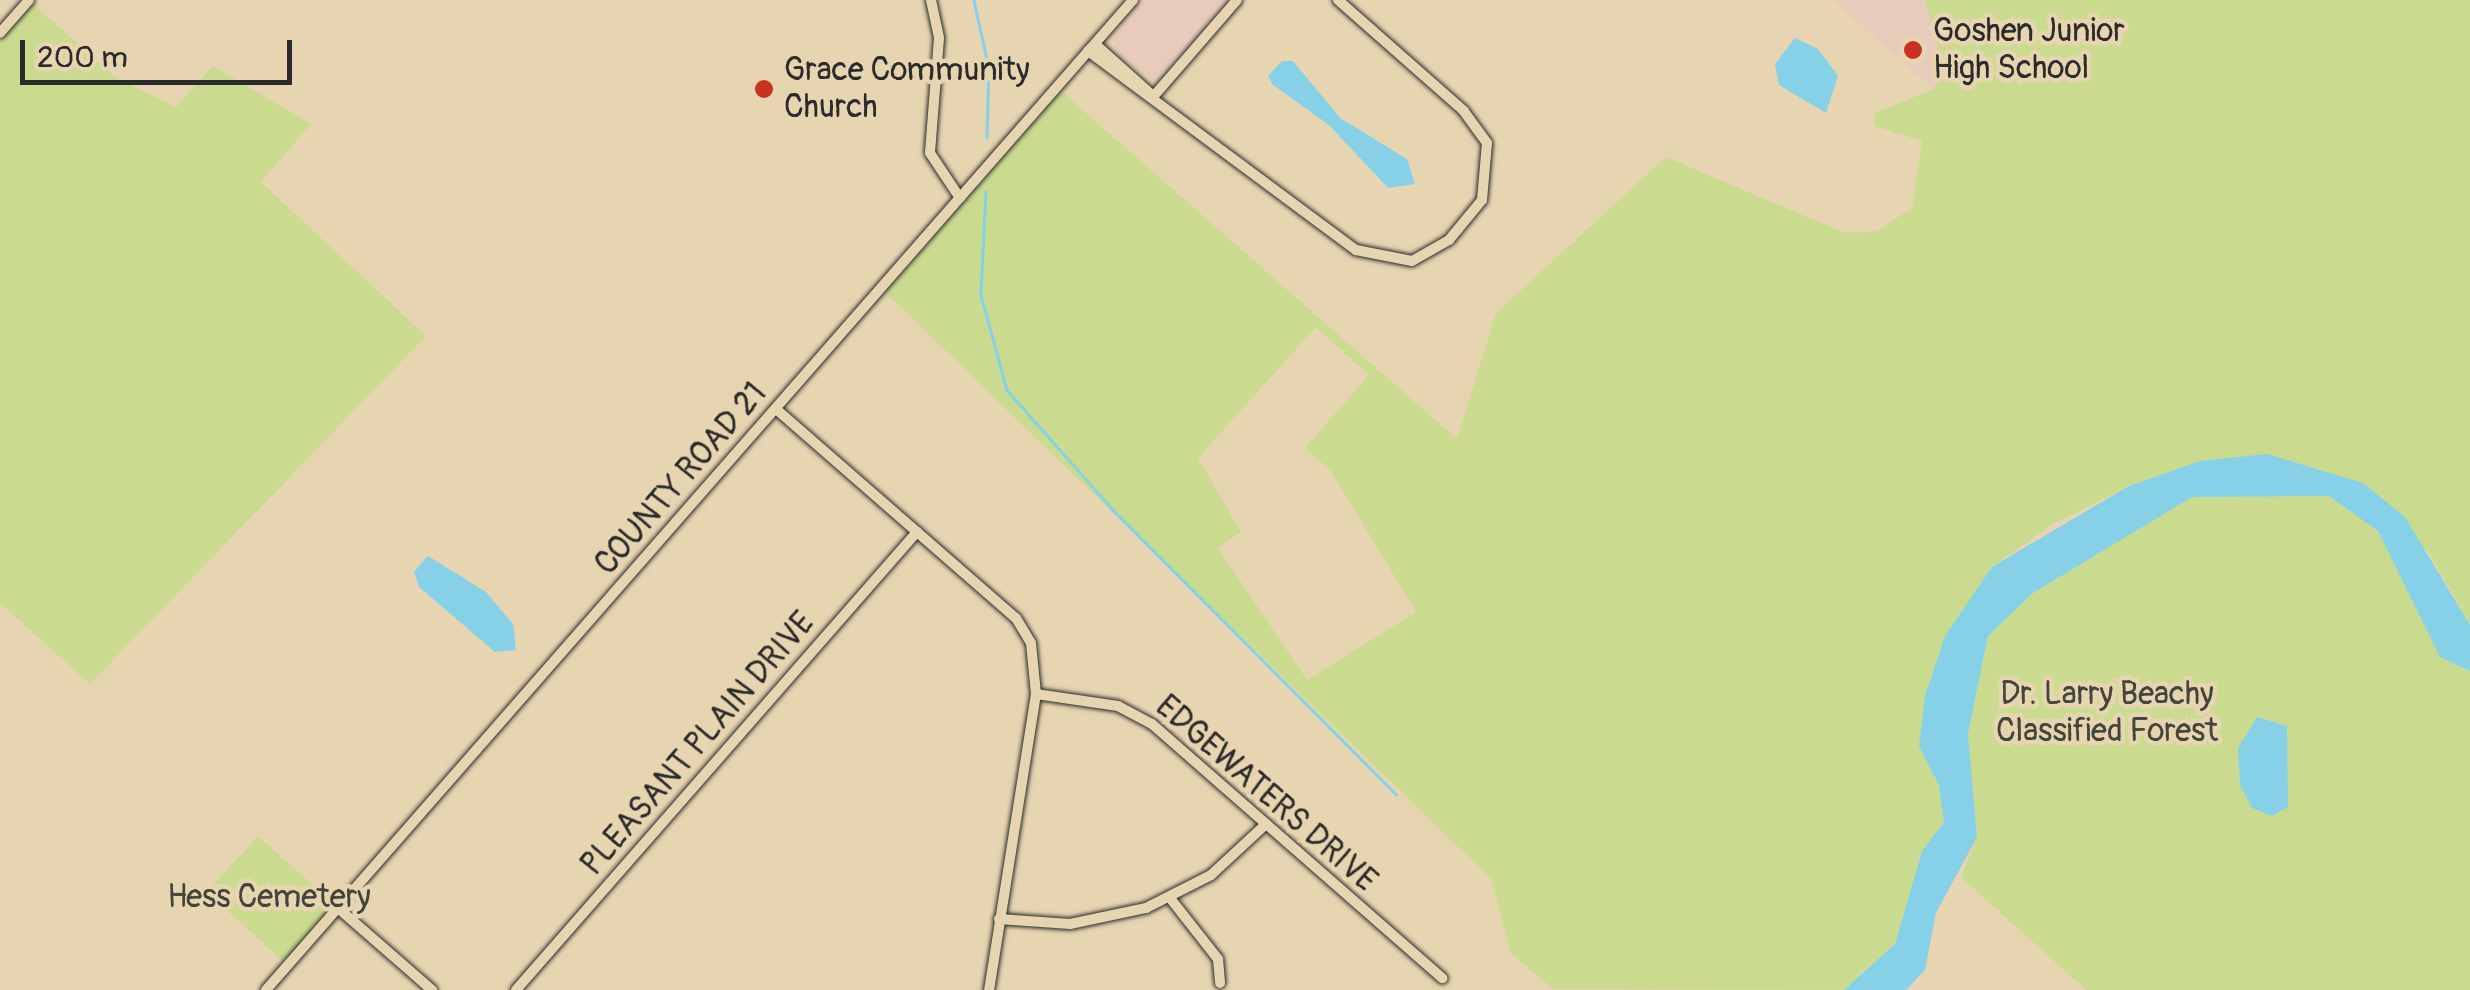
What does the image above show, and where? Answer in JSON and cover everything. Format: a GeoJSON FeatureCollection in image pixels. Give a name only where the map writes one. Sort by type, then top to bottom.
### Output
{"type":"FeatureCollection","features":[{"type":"Feature","properties":{"kind":"street"},"geometry":{"type":"LineString","coordinates":[[0,33],[29,0]]}},
{"type":"Feature","properties":{"kind":"street"},"geometry":{"type":"LineString","coordinates":[[932,0],[940,38],[930,153],[960,198]]}},
{"type":"Feature","properties":{"kind":"street","name":"COUNTY ROAD 21"},"geometry":{"type":"LineString","coordinates":[[266,990],[1133,0]]}},
{"type":"Feature","properties":{"kind":"street"},"geometry":{"type":"LineString","coordinates":[[1153,97],[1238,0]]}},
{"type":"Feature","properties":{"kind":"street"},"geometry":{"type":"LineString","coordinates":[[1091,48],[1380,260],[1412,260],[1449,240],[1482,200],[1486,144],[1464,111],[1338,0]]}},
{"type":"Feature","properties":{"kind":"street"},"geometry":{"type":"LineString","coordinates":[[776,410],[1016,618],[1034,654],[1036,694],[989,990]]}},
{"type":"Feature","properties":{"kind":"street","name":"PLEASANT PLAIN DRIVE"},"geometry":{"type":"LineString","coordinates":[[516,990],[917,532]]}},
{"type":"Feature","properties":{"kind":"street","name":"EDGEWATERS DRIVE"},"geometry":{"type":"LineString","coordinates":[[1036,694],[1136,712],[1442,978]]}},
{"type":"Feature","properties":{"kind":"street"},"geometry":{"type":"LineString","coordinates":[[999,919],[1096,921],[1170,898],[1228,862],[1266,824]]}},
{"type":"Feature","properties":{"kind":"street"},"geometry":{"type":"LineString","coordinates":[[1170,898],[1218,959],[1220,983]]}},
{"type":"Feature","properties":{"kind":"street"},"geometry":{"type":"LineString","coordinates":[[338,908],[432,990]]}},
{"type":"Feature","properties":{"kind":"shaded area"},"geometry":{"type":"Polygon","coordinates":[[[1140,0],[1230,0],[1156,83],[1115,53],[1115,37],[1140,0]]]}},
{"type":"Feature","properties":{"kind":"shaded area","name":"Goshen Junior High School"},"geometry":{"type":"Polygon","coordinates":[[[1832,0],[1925,0],[1945,70],[1934,89],[1832,0]]]}},
{"type":"Feature","properties":{"kind":"green space"},"geometry":{"type":"Polygon","coordinates":[[[29,0],[116,78],[176,107],[213,66],[311,124],[261,182],[426,336],[90,684],[0,603],[0,33],[29,0]]]}},
{"type":"Feature","properties":{"kind":"green space"},"geometry":{"type":"Polygon","coordinates":[[[1925,0],[2470,0],[2470,625],[2429,553],[2363,483],[2127,487],[2053,524],[1992,567],[1919,746],[1939,785],[1944,822],[1922,851],[1895,944],[1844,990],[1553,989],[1511,953],[1491,879],[885,292],[1061,91],[1457,439],[1496,313],[1666,157],[1845,233],[1877,231],[1912,208],[1922,141],[1875,126],[1875,113],[1934,89],[1944,70],[1925,0]],[[1316,327],[1198,458],[1241,532],[1218,548],[1307,680],[1416,612],[1331,471],[1305,448],[1369,375],[1316,327]]]}},
{"type":"Feature","properties":{"kind":"green space","name":"Dr. Larry Beachy Classified Forest"},"geometry":{"type":"Polygon","coordinates":[[[2231,491],[2329,496],[2378,530],[2440,657],[2470,671],[2470,990],[2086,990],[1961,877],[1977,837],[1968,734],[1988,636],[2033,593],[2120,536],[2192,497],[2231,491]]]}},
{"type":"Feature","properties":{"kind":"green space","name":"Hess Cemetery"},"geometry":{"type":"Polygon","coordinates":[[[258,836],[335,905],[284,962],[207,892],[258,836]]]}},
{"type":"Feature","properties":{"kind":"water"},"geometry":{"type":"Polygon","coordinates":[[[1795,38],[1818,49],[1838,76],[1826,113],[1779,85],[1775,64],[1795,38]]]}},
{"type":"Feature","properties":{"kind":"water"},"geometry":{"type":"Polygon","coordinates":[[[1282,61],[1293,61],[1340,118],[1407,159],[1415,184],[1388,188],[1329,125],[1272,84],[1268,76],[1282,61]]]}},
{"type":"Feature","properties":{"kind":"water"},"geometry":{"type":"Polygon","coordinates":[[[2267,454],[2363,483],[2405,517],[2470,625],[2470,671],[2440,657],[2378,531],[2329,496],[2192,497],[2033,593],[1988,636],[1968,734],[1977,837],[1936,913],[1925,970],[1906,990],[1844,990],[1895,944],[1922,851],[1944,822],[1939,785],[1919,746],[1925,696],[1945,636],[1992,567],[2127,487],[2200,461],[2267,454]]]}},
{"type":"Feature","properties":{"kind":"water"},"geometry":{"type":"Polygon","coordinates":[[[428,556],[486,592],[513,624],[516,650],[495,652],[419,587],[414,572],[428,556]]]}},
{"type":"Feature","properties":{"kind":"water"},"geometry":{"type":"Polygon","coordinates":[[[2257,717],[2287,726],[2288,807],[2272,816],[2252,808],[2240,785],[2238,748],[2257,717]]]}},
{"type":"Feature","properties":{"kind":"waterway"},"geometry":{"type":"LineString","coordinates":[[974,0],[989,69],[987,137]]}},
{"type":"Feature","properties":{"kind":"waterway"},"geometry":{"type":"LineString","coordinates":[[986,191],[981,295],[1007,390],[1113,510],[1396,794]]}},
{"type":"Feature","properties":{"kind":"place","name":"Goshen Junior High School"},"geometry":{"type":"Point","coordinates":[1913,50]}},
{"type":"Feature","properties":{"kind":"place","name":"Grace Community Church"},"geometry":{"type":"Point","coordinates":[764,89]}}]}
